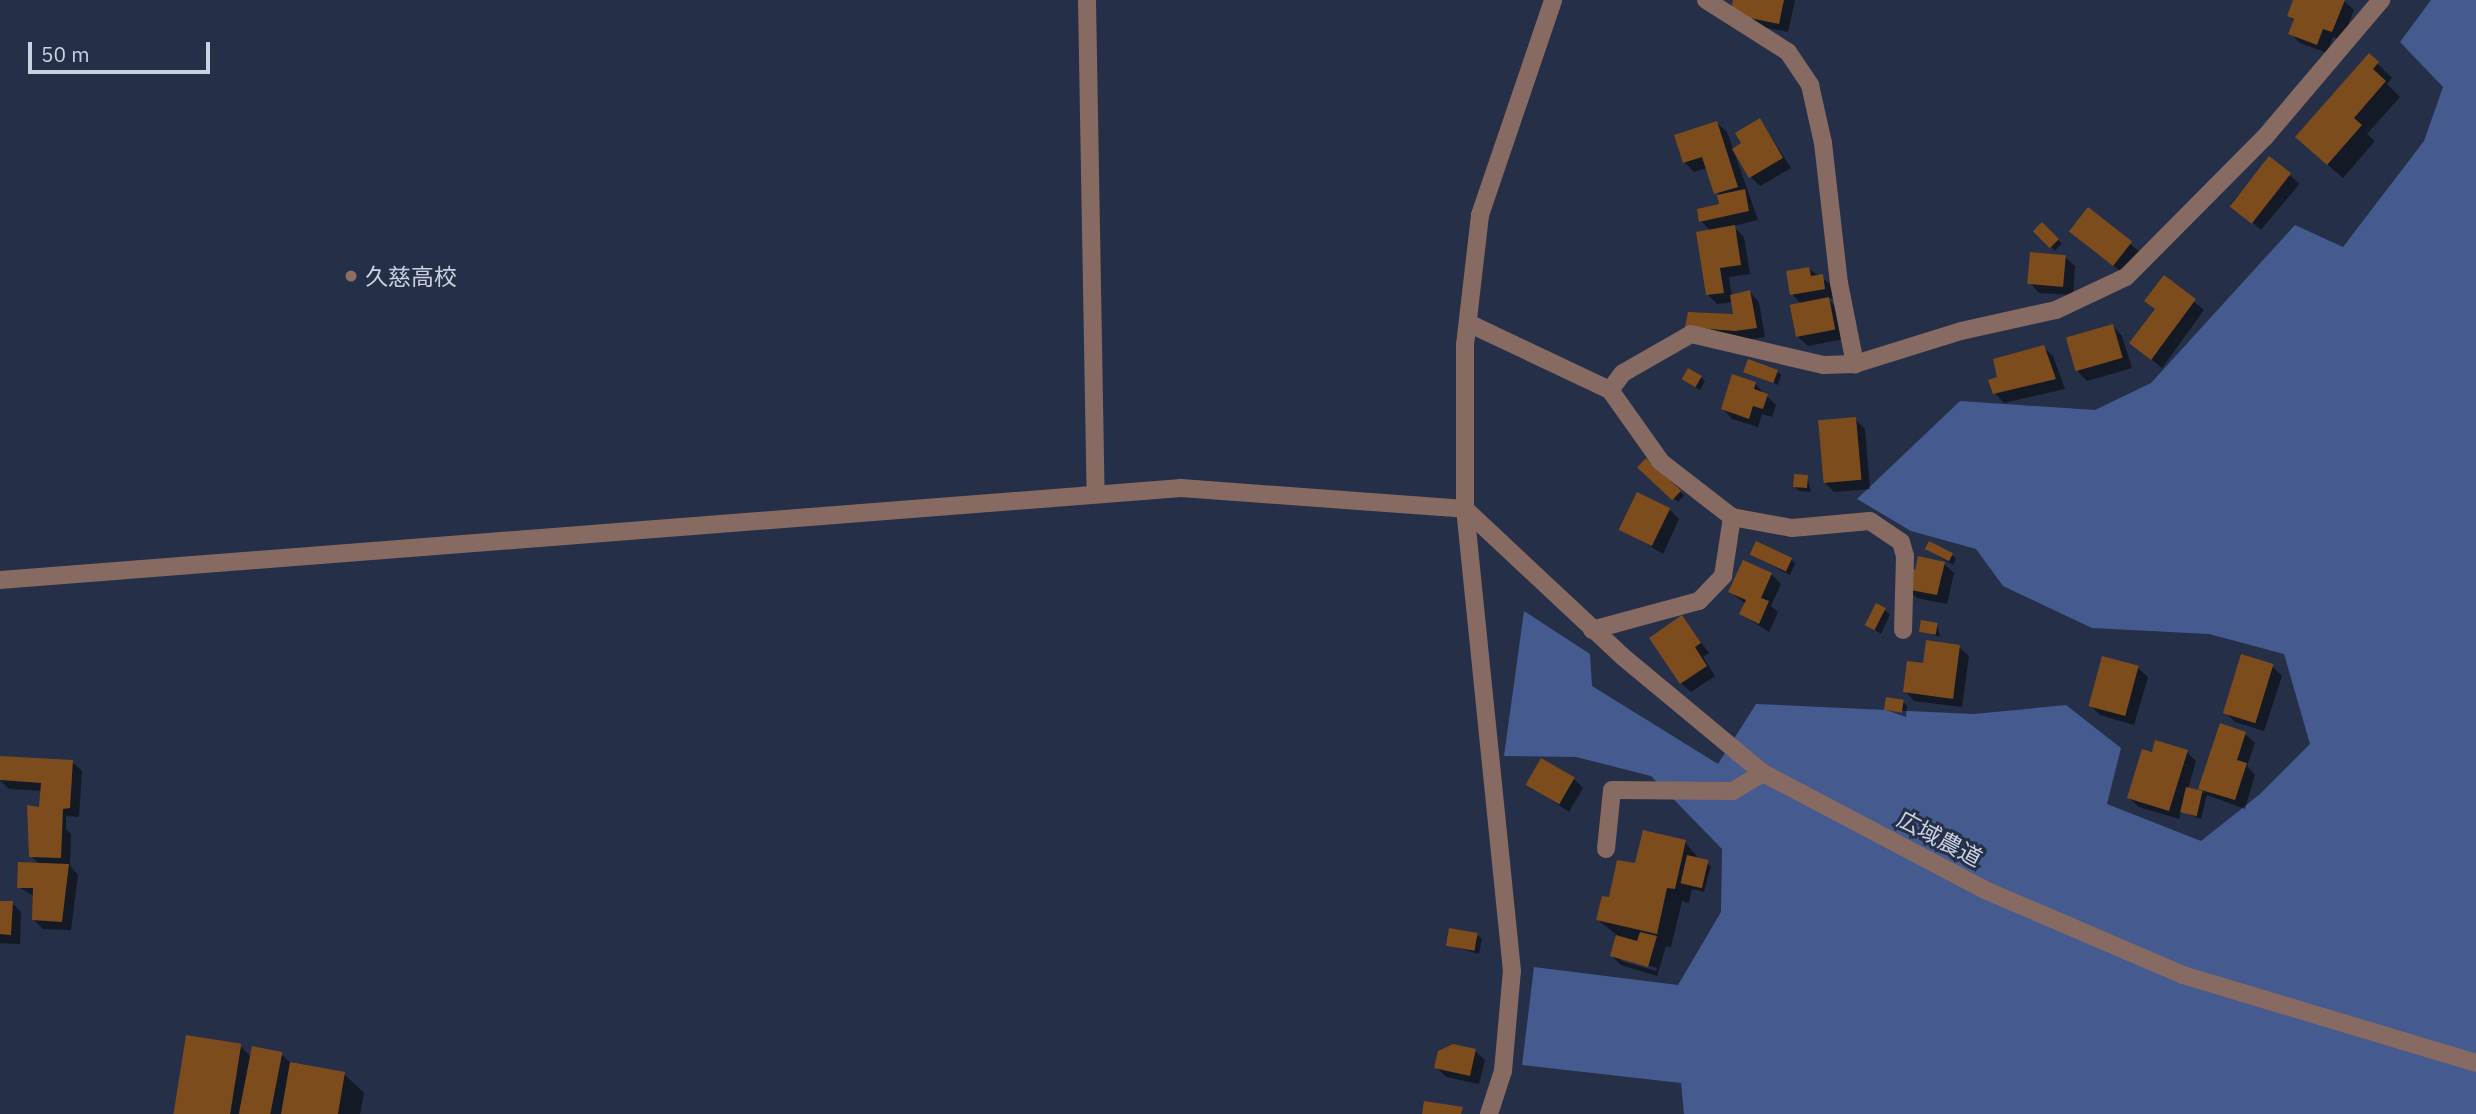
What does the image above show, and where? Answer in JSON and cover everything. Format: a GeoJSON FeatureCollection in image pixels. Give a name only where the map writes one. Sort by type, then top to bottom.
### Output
{"type":"FeatureCollection","features":[{"type":"Feature","properties":{"kind":"street"},"geometry":{"type":"LineString","coordinates":[[1087,0],[1096,493]]}},
{"type":"Feature","properties":{"kind":"street"},"geometry":{"type":"LineString","coordinates":[[1489,1114],[1503,1071],[1511,971],[1465,509],[1468,323],[1480,215],[1553,0]]}},
{"type":"Feature","properties":{"kind":"street"},"geometry":{"type":"LineString","coordinates":[[1706,0],[1788,52],[1810,85],[1823,143],[1839,284],[1855,364]]}},
{"type":"Feature","properties":{"kind":"street"},"geometry":{"type":"LineString","coordinates":[[1609,390],[1623,373],[1691,334],[1823,365],[1855,364],[1961,331],[2056,310],[2126,277],[2266,137],[2381,0]]}},
{"type":"Feature","properties":{"kind":"street"},"geometry":{"type":"LineString","coordinates":[[1468,323],[1609,390],[1661,462],[1732,517],[1792,528],[1870,521],[1901,542],[1905,556],[1903,630]]}},
{"type":"Feature","properties":{"kind":"street"},"geometry":{"type":"LineString","coordinates":[[0,580],[1181,488],[1465,509]]}},
{"type":"Feature","properties":{"kind":"street","name":"広域農道"},"geometry":{"type":"LineString","coordinates":[[1465,509],[1592,630],[1763,774],[1985,890],[2183,975],[2476,1063]]}},
{"type":"Feature","properties":{"kind":"street"},"geometry":{"type":"LineString","coordinates":[[1592,630],[1699,601],[1723,576],[1732,517]]}},
{"type":"Feature","properties":{"kind":"street"},"geometry":{"type":"LineString","coordinates":[[1606,849],[1612,790],[1732,791],[1763,774]]}},
{"type":"Feature","properties":{"kind":"shaded area"},"geometry":{"type":"Polygon","coordinates":[[[2431,0],[2476,0],[2476,1114],[1684,1114],[1681,1083],[1522,1065],[1534,967],[1678,985],[1721,912],[1722,849],[1651,776],[1576,757],[1504,756],[1524,611],[1590,654],[1592,686],[1718,764],[1756,704],[1974,714],[2066,705],[2121,748],[2107,804],[2201,841],[2260,794],[2310,744],[2284,654],[2209,634],[2092,628],[2003,586],[1976,549],[1911,531],[1857,499],[1960,401],[2095,410],[2151,383],[2295,225],[2343,247],[2424,141],[2443,87],[2400,42],[2431,0]]]}},
{"type":"Feature","properties":{"kind":"building"},"geometry":{"type":"Polygon","coordinates":[[[1733,0],[1784,0],[1779,24],[1730,14],[1733,0]]]}},
{"type":"Feature","properties":{"kind":"building"},"geometry":{"type":"Polygon","coordinates":[[[2293,0],[2345,0],[2332,32],[2323,29],[2317,45],[2288,34],[2294,19],[2287,16],[2293,0]]]}},
{"type":"Feature","properties":{"kind":"building"},"geometry":{"type":"Polygon","coordinates":[[[2369,53],[2379,62],[2373,69],[2386,81],[2354,118],[2362,125],[2327,165],[2295,137],[2369,53]]]}},
{"type":"Feature","properties":{"kind":"building"},"geometry":{"type":"Polygon","coordinates":[[[1760,118],[1783,158],[1749,178],[1732,149],[1741,143],[1735,133],[1760,118]]]}},
{"type":"Feature","properties":{"kind":"building"},"geometry":{"type":"Polygon","coordinates":[[[1717,121],[1738,187],[1714,194],[1702,157],[1683,163],[1674,135],[1717,121]]]}},
{"type":"Feature","properties":{"kind":"building"},"geometry":{"type":"Polygon","coordinates":[[[2269,156],[2291,173],[2252,224],[2230,206],[2269,156]]]}},
{"type":"Feature","properties":{"kind":"building"},"geometry":{"type":"Polygon","coordinates":[[[1745,189],[1749,211],[1699,222],[1697,209],[1719,204],[1717,195],[1745,189]]]}},
{"type":"Feature","properties":{"kind":"building"},"geometry":{"type":"Polygon","coordinates":[[[2088,207],[2132,241],[2113,266],[2069,231],[2088,207]]]}},
{"type":"Feature","properties":{"kind":"building"},"geometry":{"type":"Polygon","coordinates":[[[2042,222],[2059,239],[2050,248],[2033,231],[2042,222]]]}},
{"type":"Feature","properties":{"kind":"building"},"geometry":{"type":"Polygon","coordinates":[[[1735,225],[1741,265],[1720,268],[1724,293],[1706,295],[1696,232],[1735,225]]]}},
{"type":"Feature","properties":{"kind":"building"},"geometry":{"type":"Polygon","coordinates":[[[2030,252],[2066,255],[2063,287],[2027,284],[2030,252]]]}},
{"type":"Feature","properties":{"kind":"building"},"geometry":{"type":"Polygon","coordinates":[[[1809,267],[1811,276],[1823,274],[1825,289],[1790,295],[1786,271],[1809,267]]]}},
{"type":"Feature","properties":{"kind":"building"},"geometry":{"type":"Polygon","coordinates":[[[2164,275],[2196,299],[2151,360],[2129,343],[2155,309],[2144,301],[2164,275]]]}},
{"type":"Feature","properties":{"kind":"building"},"geometry":{"type":"Polygon","coordinates":[[[1750,290],[1757,328],[1735,331],[1685,327],[1688,312],[1733,314],[1730,295],[1750,290]]]}},
{"type":"Feature","properties":{"kind":"building"},"geometry":{"type":"Polygon","coordinates":[[[1829,297],[1835,329],[1796,337],[1790,305],[1829,297]]]}},
{"type":"Feature","properties":{"kind":"building"},"geometry":{"type":"Polygon","coordinates":[[[2113,324],[2123,358],[2076,371],[2066,338],[2113,324]]]}},
{"type":"Feature","properties":{"kind":"building"},"geometry":{"type":"Polygon","coordinates":[[[2044,345],[2056,379],[1993,394],[1988,380],[1997,377],[1993,359],[2044,345]]]}},
{"type":"Feature","properties":{"kind":"building"},"geometry":{"type":"Polygon","coordinates":[[[1748,359],[1778,370],[1773,383],[1743,372],[1748,359]]]}},
{"type":"Feature","properties":{"kind":"building"},"geometry":{"type":"Polygon","coordinates":[[[1688,368],[1702,376],[1695,387],[1682,379],[1688,368]]]}},
{"type":"Feature","properties":{"kind":"building"},"geometry":{"type":"Polygon","coordinates":[[[1732,374],[1756,382],[1754,389],[1768,394],[1763,409],[1753,406],[1749,419],[1721,409],[1732,374]]]}},
{"type":"Feature","properties":{"kind":"building"},"geometry":{"type":"Polygon","coordinates":[[[1856,417],[1861,480],[1824,483],[1818,420],[1856,417]]]}},
{"type":"Feature","properties":{"kind":"building"},"geometry":{"type":"Polygon","coordinates":[[[1646,458],[1681,491],[1672,500],[1637,468],[1646,458]]]}},
{"type":"Feature","properties":{"kind":"building"},"geometry":{"type":"Polygon","coordinates":[[[1794,474],[1808,475],[1807,488],[1793,487],[1794,474]]]}},
{"type":"Feature","properties":{"kind":"building"},"geometry":{"type":"Polygon","coordinates":[[[1637,492],[1670,508],[1652,546],[1619,530],[1637,492]]]}},
{"type":"Feature","properties":{"kind":"building"},"geometry":{"type":"Polygon","coordinates":[[[1756,541],[1792,558],[1786,571],[1750,555],[1756,541]]]}},
{"type":"Feature","properties":{"kind":"building"},"geometry":{"type":"Polygon","coordinates":[[[1929,541],[1953,553],[1949,561],[1925,549],[1929,541]]]}},
{"type":"Feature","properties":{"kind":"building"},"geometry":{"type":"Polygon","coordinates":[[[1918,556],[1945,562],[1937,595],[1905,589],[1908,568],[1915,570],[1918,556]]]}},
{"type":"Feature","properties":{"kind":"building"},"geometry":{"type":"Polygon","coordinates":[[[1743,560],[1772,573],[1761,598],[1769,601],[1759,624],[1739,614],[1746,600],[1728,592],[1743,560]]]}},
{"type":"Feature","properties":{"kind":"building"},"geometry":{"type":"Polygon","coordinates":[[[1876,603],[1886,608],[1874,630],[1865,625],[1876,603]]]}},
{"type":"Feature","properties":{"kind":"building"},"geometry":{"type":"Polygon","coordinates":[[[1682,615],[1701,643],[1695,647],[1707,666],[1680,684],[1649,638],[1682,615]]]}},
{"type":"Feature","properties":{"kind":"building"},"geometry":{"type":"Polygon","coordinates":[[[1921,620],[1938,623],[1936,635],[1919,632],[1921,620]]]}},
{"type":"Feature","properties":{"kind":"building"},"geometry":{"type":"Polygon","coordinates":[[[1926,640],[1960,645],[1953,699],[1903,692],[1907,661],[1923,663],[1926,640]]]}},
{"type":"Feature","properties":{"kind":"building"},"geometry":{"type":"Polygon","coordinates":[[[2241,654],[2274,664],[2255,723],[2223,713],[2241,654]]]}},
{"type":"Feature","properties":{"kind":"building"},"geometry":{"type":"Polygon","coordinates":[[[2102,656],[2139,666],[2125,716],[2089,706],[2102,656]]]}},
{"type":"Feature","properties":{"kind":"building"},"geometry":{"type":"Polygon","coordinates":[[[1886,697],[1904,700],[1902,713],[1884,710],[1886,697]]]}},
{"type":"Feature","properties":{"kind":"building"},"geometry":{"type":"Polygon","coordinates":[[[2220,723],[2246,732],[2237,760],[2247,763],[2235,800],[2198,789],[2220,723]]]}},
{"type":"Feature","properties":{"kind":"building"},"geometry":{"type":"Polygon","coordinates":[[[2155,740],[2188,750],[2169,811],[2127,798],[2142,749],[2152,752],[2155,740]]]}},
{"type":"Feature","properties":{"kind":"building"},"geometry":{"type":"Polygon","coordinates":[[[0,756],[73,760],[70,808],[63,809],[61,858],[29,857],[27,805],[39,807],[41,783],[0,780],[0,756]]]}},
{"type":"Feature","properties":{"kind":"building"},"geometry":{"type":"Polygon","coordinates":[[[1541,758],[1575,778],[1559,804],[1526,785],[1541,758]]]}},
{"type":"Feature","properties":{"kind":"building"},"geometry":{"type":"Polygon","coordinates":[[[2186,787],[2203,791],[2197,816],[2180,812],[2186,787]]]}},
{"type":"Feature","properties":{"kind":"building"},"geometry":{"type":"Polygon","coordinates":[[[1643,830],[1686,840],[1675,889],[1667,888],[1657,934],[1596,920],[1602,896],[1609,897],[1617,860],[1635,863],[1643,830]]]}},
{"type":"Feature","properties":{"kind":"building"},"geometry":{"type":"Polygon","coordinates":[[[1687,855],[1708,860],[1702,888],[1680,883],[1687,855]]]}},
{"type":"Feature","properties":{"kind":"building"},"geometry":{"type":"Polygon","coordinates":[[[18,862],[69,864],[62,922],[32,920],[33,888],[17,888],[18,862]]]}},
{"type":"Feature","properties":{"kind":"building"},"geometry":{"type":"Polygon","coordinates":[[[0,901],[13,901],[11,935],[0,934],[0,901]]]}},
{"type":"Feature","properties":{"kind":"building"},"geometry":{"type":"Polygon","coordinates":[[[1449,928],[1478,933],[1474,951],[1446,946],[1449,928]]]}},
{"type":"Feature","properties":{"kind":"building"},"geometry":{"type":"Polygon","coordinates":[[[1640,932],[1657,936],[1648,967],[1610,956],[1616,935],[1637,941],[1640,932]]]}},
{"type":"Feature","properties":{"kind":"building"},"geometry":{"type":"Polygon","coordinates":[[[186,1035],[241,1044],[230,1114],[173,1114],[186,1035]]]}},
{"type":"Feature","properties":{"kind":"building"},"geometry":{"type":"Polygon","coordinates":[[[1453,1044],[1476,1049],[1470,1076],[1434,1068],[1438,1051],[1453,1044]]]}},
{"type":"Feature","properties":{"kind":"building"},"geometry":{"type":"Polygon","coordinates":[[[252,1046],[282,1052],[270,1114],[239,1114],[252,1046]]]}},
{"type":"Feature","properties":{"kind":"building"},"geometry":{"type":"Polygon","coordinates":[[[290,1062],[345,1072],[338,1114],[281,1114],[290,1062]]]}},
{"type":"Feature","properties":{"kind":"building"},"geometry":{"type":"Polygon","coordinates":[[[1424,1101],[1463,1107],[1461,1114],[1422,1114],[1424,1101]]]}},
{"type":"Feature","properties":{"kind":"place","name":"久慈高校"},"geometry":{"type":"Point","coordinates":[351,276]}}]}
